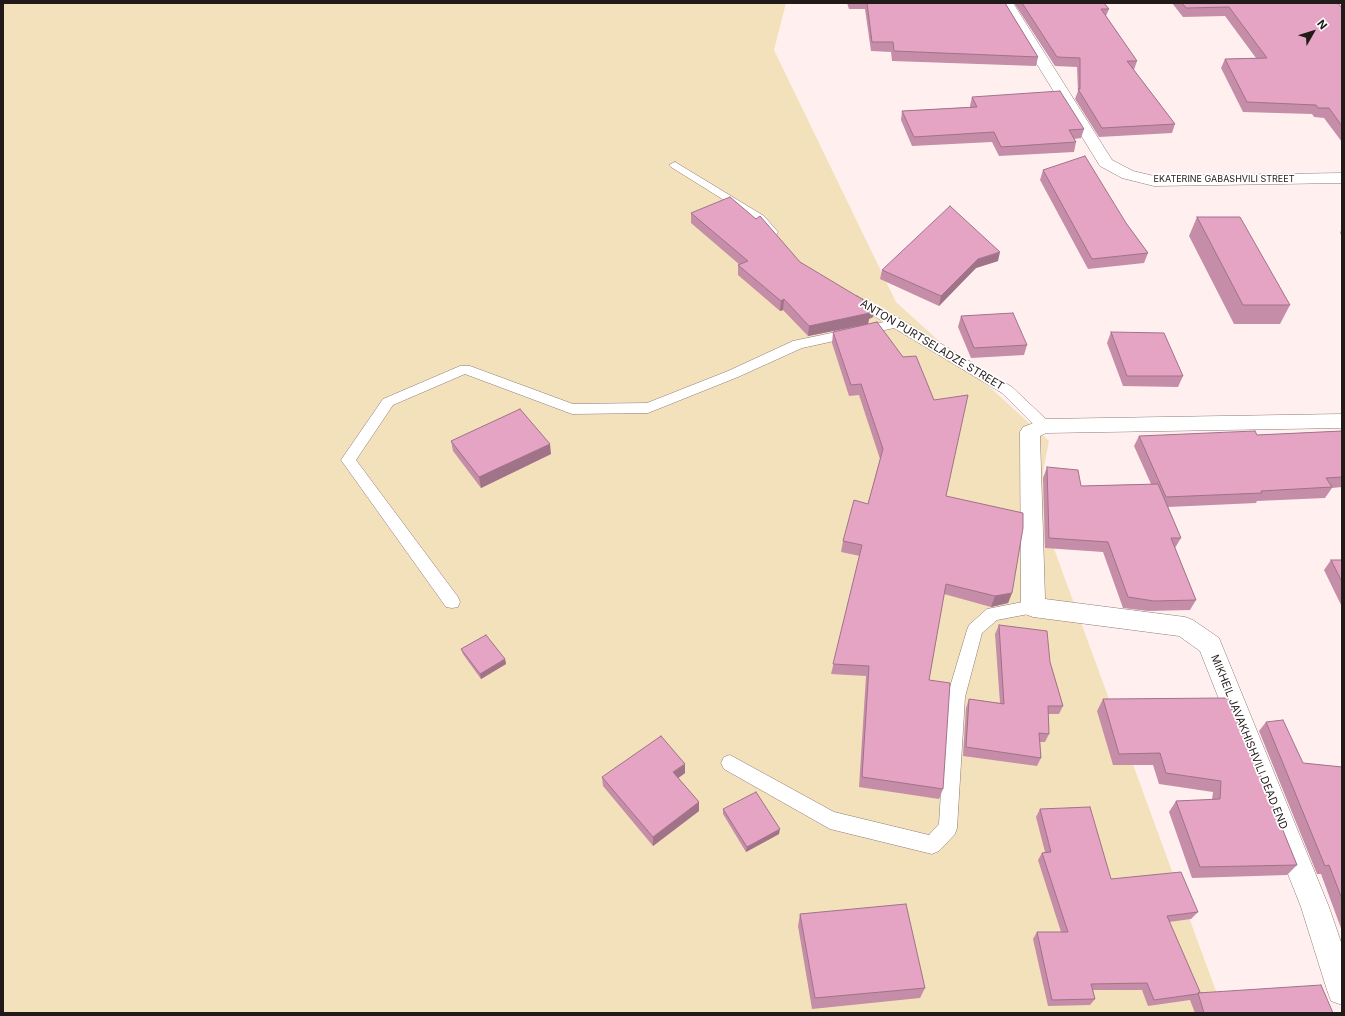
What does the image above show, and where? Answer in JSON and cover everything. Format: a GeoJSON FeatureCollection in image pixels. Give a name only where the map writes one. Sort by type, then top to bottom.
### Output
{"type":"FeatureCollection","features":[{"type":"Feature","properties":{"kind":"street","name":"EKATERINE GABASHVILI STREET"},"geometry":{"type":"LineString","coordinates":[[1006,3],[1106,163],[1128,175],[1154,181],[1342,178]]}},
{"type":"Feature","properties":{"kind":"street"},"geometry":{"type":"LineString","coordinates":[[1033,607],[1030,432],[1044,426],[1342,420]]}},
{"type":"Feature","properties":{"kind":"street","name":"MIKHEIL JAVAKHISHVILI DEAD END"},"geometry":{"type":"LineString","coordinates":[[1033,607],[1185,627],[1210,645],[1315,907],[1342,990]]}},
{"type":"Feature","properties":{"kind":"lane"},"geometry":{"type":"LineString","coordinates":[[674,165],[760,218],[780,240]]}},
{"type":"Feature","properties":{"kind":"lane","name":"ANTON PURTSELADZE STREET"},"geometry":{"type":"LineString","coordinates":[[844,292],[1007,390],[1044,426]]}},
{"type":"Feature","properties":{"kind":"lane"},"geometry":{"type":"LineString","coordinates":[[452,602],[348,460],[388,402],[466,369],[572,409],[648,408],[733,374],[798,344],[897,323]]}},
{"type":"Feature","properties":{"kind":"lane","name":"MIKHEIL JAVAKHISHVILI DEAD END"},"geometry":{"type":"LineString","coordinates":[[730,763],[830,820],[932,845],[948,828],[956,697],[975,630],[993,614],[1033,607]]}},
{"type":"Feature","properties":{"kind":"shaded area"},"geometry":{"type":"Polygon","coordinates":[[[3,3],[786,3],[774,50],[896,302],[1049,441],[1043,472],[1053,546],[1224,1013],[3,1013],[3,3]]]}},
{"type":"Feature","properties":{"kind":"building"},"geometry":{"type":"Polygon","coordinates":[[[867,3],[1005,3],[1038,57],[894,51],[893,42],[872,42],[867,3]]]}},
{"type":"Feature","properties":{"kind":"building"},"geometry":{"type":"Polygon","coordinates":[[[1022,3],[1104,3],[1109,9],[1101,9],[1137,61],[1127,61],[1175,124],[1102,128],[1078,89],[1080,89],[1080,58],[1057,57],[1022,3]]]}},
{"type":"Feature","properties":{"kind":"building"},"geometry":{"type":"Polygon","coordinates":[[[1182,3],[1338,3],[1342,7],[1342,126],[1329,108],[1318,108],[1316,105],[1247,102],[1225,59],[1267,58],[1229,7],[1186,8],[1182,3]]]}},
{"type":"Feature","properties":{"kind":"building"},"geometry":{"type":"Polygon","coordinates":[[[1060,91],[1084,129],[1069,130],[1076,142],[1001,147],[994,132],[914,137],[902,111],[977,107],[972,97],[1060,91]]]}},
{"type":"Feature","properties":{"kind":"building"},"geometry":{"type":"Polygon","coordinates":[[[1085,156],[1126,223],[1148,253],[1092,259],[1043,170],[1085,156]]]}},
{"type":"Feature","properties":{"kind":"building"},"geometry":{"type":"Polygon","coordinates":[[[730,197],[756,219],[760,216],[800,262],[875,307],[868,310],[870,313],[809,326],[784,299],[781,301],[738,265],[748,261],[691,213],[730,197]]]}},
{"type":"Feature","properties":{"kind":"building"},"geometry":{"type":"Polygon","coordinates":[[[950,206],[1000,252],[978,259],[941,296],[882,270],[950,206]]]}},
{"type":"Feature","properties":{"kind":"building"},"geometry":{"type":"Polygon","coordinates":[[[1197,217],[1240,217],[1290,305],[1243,305],[1197,217]]]}},
{"type":"Feature","properties":{"kind":"building"},"geometry":{"type":"Polygon","coordinates":[[[1013,313],[1027,345],[974,348],[961,316],[1013,313]]]}},
{"type":"Feature","properties":{"kind":"building"},"geometry":{"type":"Polygon","coordinates":[[[877,322],[903,357],[916,356],[934,400],[968,395],[946,496],[1023,513],[1023,528],[1012,593],[995,596],[946,584],[929,680],[950,683],[943,789],[862,777],[869,666],[833,664],[862,545],[843,541],[854,500],[868,504],[883,449],[861,384],[851,385],[833,332],[877,322]]]}},
{"type":"Feature","properties":{"kind":"building"},"geometry":{"type":"Polygon","coordinates":[[[1111,332],[1164,333],[1183,376],[1127,376],[1111,332]]]}},
{"type":"Feature","properties":{"kind":"building"},"geometry":{"type":"Polygon","coordinates":[[[520,409],[550,444],[479,477],[451,441],[520,409]]]}},
{"type":"Feature","properties":{"kind":"building"},"geometry":{"type":"Polygon","coordinates":[[[1255,431],[1257,435],[1342,431],[1342,477],[1326,478],[1332,487],[1261,491],[1262,493],[1166,497],[1139,436],[1255,431]]]}},
{"type":"Feature","properties":{"kind":"building"},"geometry":{"type":"Polygon","coordinates":[[[1047,467],[1078,470],[1081,486],[1158,484],[1181,538],[1171,538],[1196,600],[1154,601],[1128,597],[1108,542],[1049,538],[1047,467]]]}},
{"type":"Feature","properties":{"kind":"building"},"geometry":{"type":"Polygon","coordinates":[[[1331,560],[1342,560],[1342,582],[1331,560]]]}},
{"type":"Feature","properties":{"kind":"building"},"geometry":{"type":"Polygon","coordinates":[[[999,625],[1047,631],[1050,662],[1063,706],[1048,706],[1049,734],[1039,733],[1041,758],[966,747],[969,699],[1004,704],[999,625]]]}},
{"type":"Feature","properties":{"kind":"building"},"geometry":{"type":"Polygon","coordinates":[[[486,635],[505,659],[480,674],[461,649],[486,635]]]}},
{"type":"Feature","properties":{"kind":"building"},"geometry":{"type":"Polygon","coordinates":[[[1228,698],[1297,865],[1200,867],[1176,801],[1220,799],[1221,781],[1166,773],[1160,753],[1119,754],[1103,699],[1228,698]]]}},
{"type":"Feature","properties":{"kind":"building"},"geometry":{"type":"Polygon","coordinates":[[[1283,720],[1303,763],[1342,767],[1342,899],[1329,865],[1325,866],[1266,722],[1283,720]]]}},
{"type":"Feature","properties":{"kind":"building"},"geometry":{"type":"Polygon","coordinates":[[[661,736],[685,764],[673,772],[699,802],[653,837],[602,777],[661,736]]]}},
{"type":"Feature","properties":{"kind":"building"},"geometry":{"type":"Polygon","coordinates":[[[756,792],[780,829],[747,847],[723,809],[756,792]]]}},
{"type":"Feature","properties":{"kind":"building"},"geometry":{"type":"Polygon","coordinates":[[[1090,807],[1111,879],[1181,872],[1198,912],[1167,916],[1200,992],[1197,994],[1154,1000],[1147,983],[1091,984],[1095,999],[1052,1000],[1037,932],[1068,932],[1042,853],[1051,852],[1040,809],[1090,807]]]}},
{"type":"Feature","properties":{"kind":"building"},"geometry":{"type":"Polygon","coordinates":[[[906,904],[925,988],[815,998],[800,914],[906,904]]]}},
{"type":"Feature","properties":{"kind":"building"},"geometry":{"type":"Polygon","coordinates":[[[1321,985],[1333,1013],[1204,1013],[1198,993],[1321,985]]]}}]}
